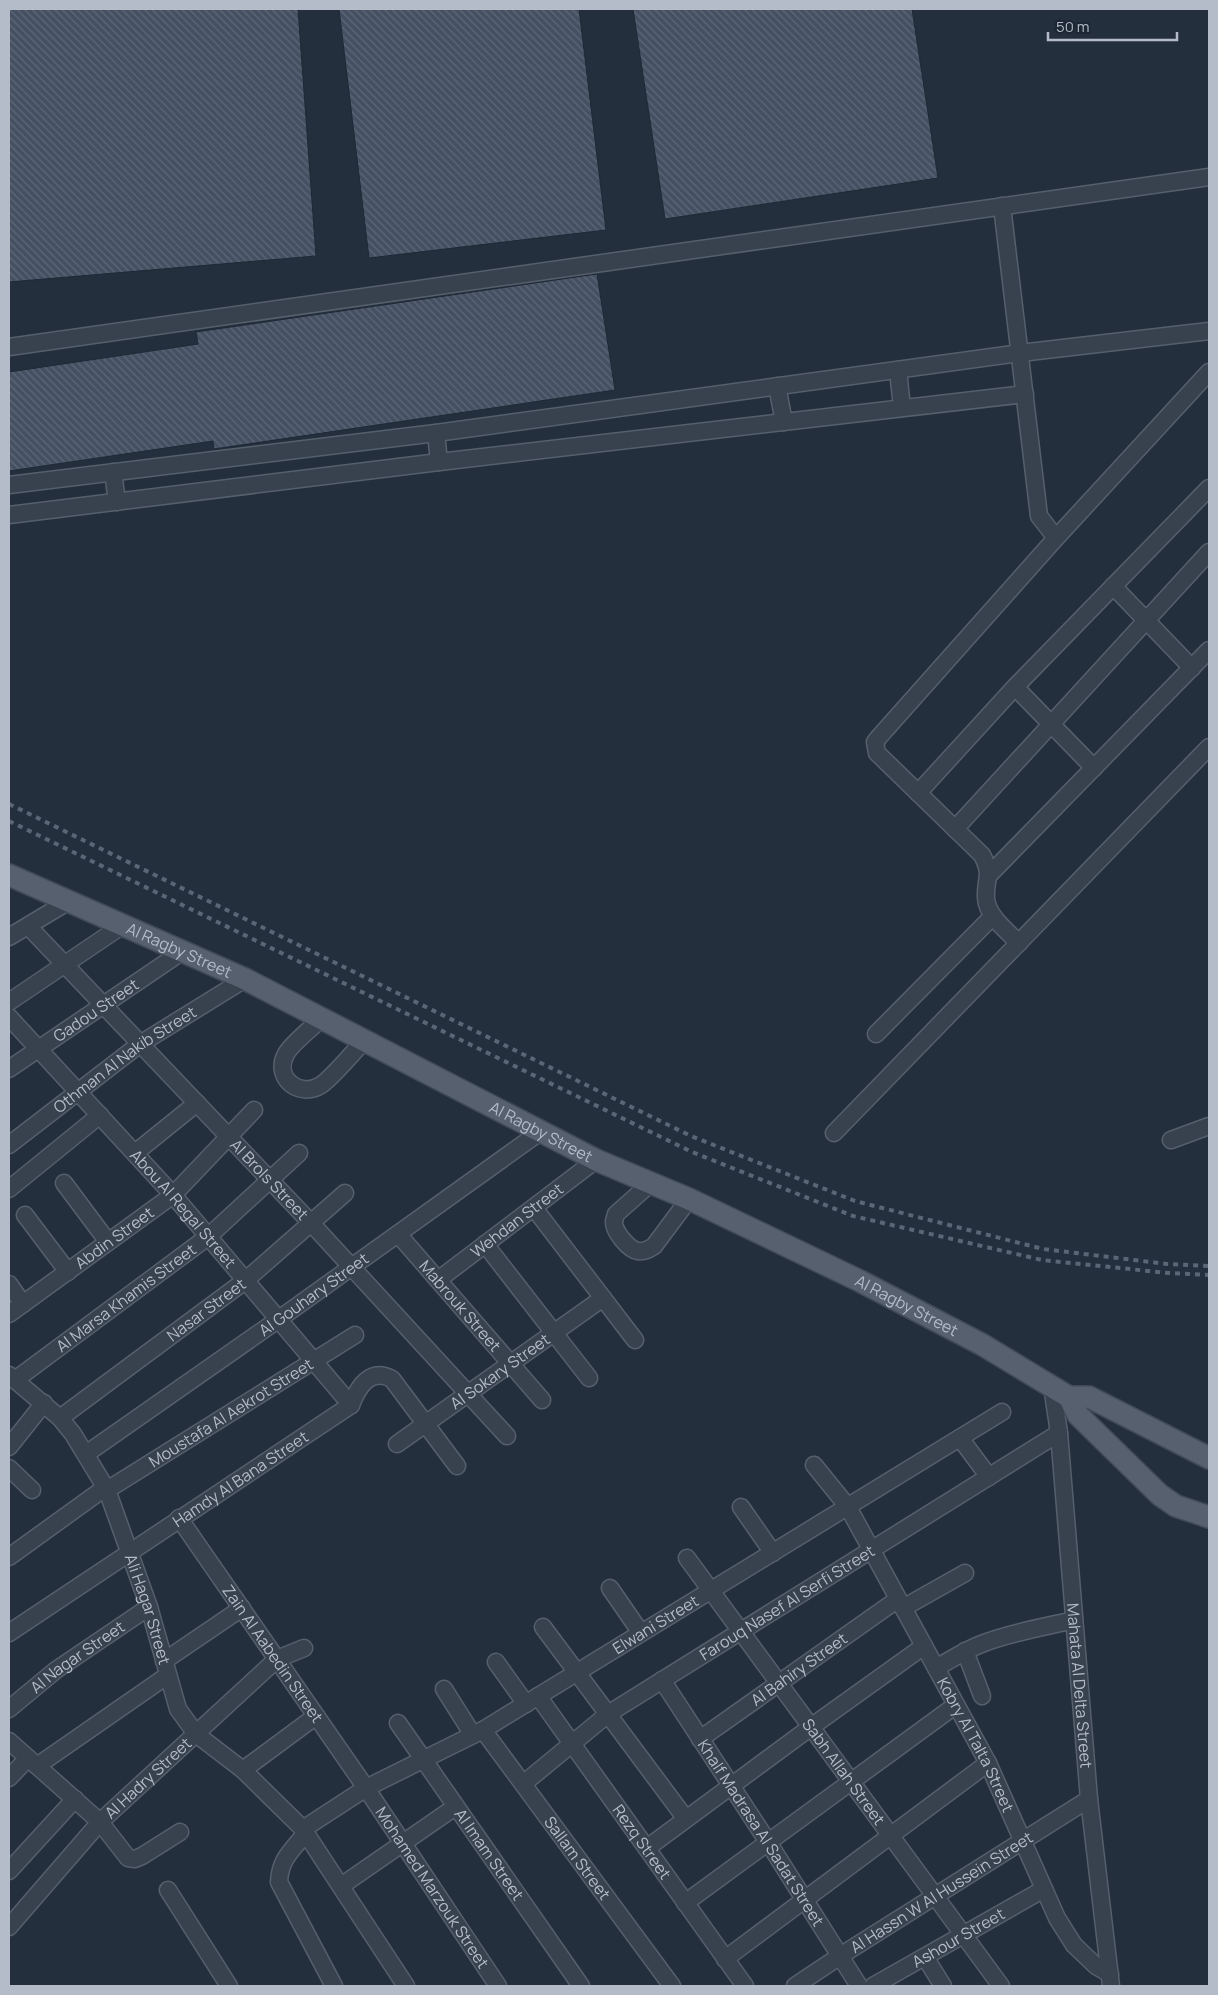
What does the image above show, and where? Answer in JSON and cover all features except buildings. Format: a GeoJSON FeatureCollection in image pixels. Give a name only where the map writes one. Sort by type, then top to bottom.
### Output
{"type":"FeatureCollection","features":[{"type":"Feature","properties":{"kind":"main road","name":"Al Ragby Street"},"geometry":{"type":"LineString","coordinates":[[11,879],[69,901],[245,979],[596,1160],[689,1199],[869,1286],[983,1345],[1061,1391]]}},
{"type":"Feature","properties":{"kind":"main road"},"geometry":{"type":"LineString","coordinates":[[1061,1391],[1089,1397],[1209,1458]]}},
{"type":"Feature","properties":{"kind":"main road"},"geometry":{"type":"LineString","coordinates":[[1061,1391],[1078,1415],[1160,1495],[1176,1506],[1209,1517]]}},
{"type":"Feature","properties":{"kind":"street"},"geometry":{"type":"LineString","coordinates":[[9,347],[1209,177]]}},
{"type":"Feature","properties":{"kind":"street"},"geometry":{"type":"LineString","coordinates":[[1002,206],[1039,516],[1056,538]]}},
{"type":"Feature","properties":{"kind":"street"},"geometry":{"type":"LineString","coordinates":[[9,485],[436,433],[1020,353],[1209,331]]}},
{"type":"Feature","properties":{"kind":"street"},"geometry":{"type":"LineString","coordinates":[[898,370],[902,408]]}},
{"type":"Feature","properties":{"kind":"street"},"geometry":{"type":"LineString","coordinates":[[1019,943],[993,916],[986,897],[989,875],[982,855],[876,753],[875,742],[1056,538],[1209,372]]}},
{"type":"Feature","properties":{"kind":"street"},"geometry":{"type":"LineString","coordinates":[[777,386],[784,422]]}},
{"type":"Feature","properties":{"kind":"street"},"geometry":{"type":"LineString","coordinates":[[9,515],[439,462],[1025,394]]}},
{"type":"Feature","properties":{"kind":"street"},"geometry":{"type":"LineString","coordinates":[[436,433],[439,462]]}},
{"type":"Feature","properties":{"kind":"street"},"geometry":{"type":"LineString","coordinates":[[113,472],[117,502]]}},
{"type":"Feature","properties":{"kind":"street"},"geometry":{"type":"LineString","coordinates":[[918,793],[1014,687],[1209,488]]}},
{"type":"Feature","properties":{"kind":"street"},"geometry":{"type":"LineString","coordinates":[[955,829],[1209,552]]}},
{"type":"Feature","properties":{"kind":"street"},"geometry":{"type":"LineString","coordinates":[[1113,586],[1192,668]]}},
{"type":"Feature","properties":{"kind":"street"},"geometry":{"type":"LineString","coordinates":[[989,875],[1209,650]]}},
{"type":"Feature","properties":{"kind":"street"},"geometry":{"type":"LineString","coordinates":[[1014,687],[1094,768]]}},
{"type":"Feature","properties":{"kind":"street"},"geometry":{"type":"LineString","coordinates":[[834,1133],[1209,747]]}},
{"type":"Feature","properties":{"kind":"street"},"geometry":{"type":"LineString","coordinates":[[9,937],[69,901]]}},
{"type":"Feature","properties":{"kind":"street"},"geometry":{"type":"LineString","coordinates":[[876,1034],[993,916]]}},
{"type":"Feature","properties":{"kind":"street"},"geometry":{"type":"LineString","coordinates":[[9,1002],[123,925]]}},
{"type":"Feature","properties":{"kind":"street","name":"Al Brols Street"},"geometry":{"type":"LineString","coordinates":[[28,926],[270,1179],[507,1436]]}},
{"type":"Feature","properties":{"kind":"street","name":"Gadou Street"},"geometry":{"type":"LineString","coordinates":[[9,1069],[183,950]]}},
{"type":"Feature","properties":{"kind":"street","name":"Othman Al Nakib Street"},"geometry":{"type":"LineString","coordinates":[[9,1145],[140,1044],[245,979]]}},
{"type":"Feature","properties":{"kind":"street","name":"Abou Al Regal Street"},"geometry":{"type":"LineString","coordinates":[[9,1017],[174,1195],[351,1405]]}},
{"type":"Feature","properties":{"kind":"street"},"geometry":{"type":"LineString","coordinates":[[322,1018],[286,1053],[282,1066],[285,1079],[295,1088],[309,1090],[321,1085],[365,1040]]}},
{"type":"Feature","properties":{"kind":"street"},"geometry":{"type":"LineString","coordinates":[[135,1152],[197,1103]]}},
{"type":"Feature","properties":{"kind":"street","name":"Abdin Street"},"geometry":{"type":"LineString","coordinates":[[9,1314],[174,1195],[228,1135],[254,1110]]}},
{"type":"Feature","properties":{"kind":"street"},"geometry":{"type":"LineString","coordinates":[[9,1189],[100,1115]]}},
{"type":"Feature","properties":{"kind":"street"},"geometry":{"type":"LineString","coordinates":[[1171,1140],[1209,1126]]}},
{"type":"Feature","properties":{"kind":"street","name":"Al Gouhary Street"},"geometry":{"type":"LineString","coordinates":[[86,1454],[280,1319],[540,1132]]}},
{"type":"Feature","properties":{"kind":"street","name":"Al Marsa Khamis Street"},"geometry":{"type":"LineString","coordinates":[[12,1377],[209,1236],[299,1153]]}},
{"type":"Feature","properties":{"kind":"street","name":"Wehdan Street"},"geometry":{"type":"LineString","coordinates":[[438,1280],[596,1160]]}},
{"type":"Feature","properties":{"kind":"street"},"geometry":{"type":"LineString","coordinates":[[64,1183],[108,1242]]}},
{"type":"Feature","properties":{"kind":"street"},"geometry":{"type":"LineString","coordinates":[[651,1183],[616,1214],[614,1220],[614,1228],[630,1248],[646,1251],[654,1246],[689,1199]]}},
{"type":"Feature","properties":{"kind":"street","name":"Nasar Street"},"geometry":{"type":"LineString","coordinates":[[60,1418],[246,1280],[345,1193]]}},
{"type":"Feature","properties":{"kind":"street"},"geometry":{"type":"LineString","coordinates":[[534,1208],[635,1340]]}},
{"type":"Feature","properties":{"kind":"street"},"geometry":{"type":"LineString","coordinates":[[25,1215],[68,1272]]}},
{"type":"Feature","properties":{"kind":"street","name":"Mabrouk Street"},"geometry":{"type":"LineString","coordinates":[[398,1234],[542,1400]]}},
{"type":"Feature","properties":{"kind":"street"},"geometry":{"type":"LineString","coordinates":[[485,1244],[589,1378]]}},
{"type":"Feature","properties":{"kind":"street"},"geometry":{"type":"LineString","coordinates":[[9,1284],[23,1304]]}},
{"type":"Feature","properties":{"kind":"street","name":"Al Sokary Street"},"geometry":{"type":"LineString","coordinates":[[397,1444],[603,1298]]}},
{"type":"Feature","properties":{"kind":"street","name":"Moustafa Al Aekrot Street"},"geometry":{"type":"LineString","coordinates":[[9,1557],[106,1488],[355,1335]]}},
{"type":"Feature","properties":{"kind":"street"},"geometry":{"type":"LineString","coordinates":[[351,1405],[360,1386],[376,1374],[384,1374],[392,1378],[457,1466]]}},
{"type":"Feature","properties":{"kind":"street","name":"Ali Hagar Street"},"geometry":{"type":"LineString","coordinates":[[12,1377],[60,1418],[86,1454],[106,1488],[148,1607],[178,1709],[196,1734],[243,1770],[305,1831],[406,1986]]}},
{"type":"Feature","properties":{"kind":"street","name":"Mahata Al Delta Street"},"geometry":{"type":"LineString","coordinates":[[1061,1391],[1059,1433],[1074,1620],[1089,1799],[1110,1980]]}},
{"type":"Feature","properties":{"kind":"street"},"geometry":{"type":"LineString","coordinates":[[9,1447],[44,1403]]}},
{"type":"Feature","properties":{"kind":"street","name":"Hamdy Al Bana Street"},"geometry":{"type":"LineString","coordinates":[[9,1633],[351,1405]]}},
{"type":"Feature","properties":{"kind":"street","name":"Elwani Street"},"geometry":{"type":"LineString","coordinates":[[334,1986],[279,1882],[279,1870],[284,1859],[305,1831],[366,1788],[478,1732],[1002,1412]]}},
{"type":"Feature","properties":{"kind":"street","name":"Farouq Nasef Al Serfi Street"},"geometry":{"type":"LineString","coordinates":[[524,1784],[608,1714],[1059,1433]]}},
{"type":"Feature","properties":{"kind":"street"},"geometry":{"type":"LineString","coordinates":[[960,1438],[988,1477]]}},
{"type":"Feature","properties":{"kind":"street","name":"Kobry Al Talta Street"},"geometry":{"type":"LineString","coordinates":[[814,1465],[848,1507],[988,1763],[1057,1918],[1074,1945],[1110,1980]]}},
{"type":"Feature","properties":{"kind":"street"},"geometry":{"type":"LineString","coordinates":[[9,1468],[32,1490]]}},
{"type":"Feature","properties":{"kind":"street"},"geometry":{"type":"LineString","coordinates":[[741,1507],[773,1553]]}},
{"type":"Feature","properties":{"kind":"street","name":"Zain Al Aabedin Street"},"geometry":{"type":"LineString","coordinates":[[179,1518],[366,1788]]}},
{"type":"Feature","properties":{"kind":"street","name":"Sabh Allah Street"},"geometry":{"type":"LineString","coordinates":[[687,1558],[1002,1986]]}},
{"type":"Feature","properties":{"kind":"street","name":"Al Bahiry Street"},"geometry":{"type":"LineString","coordinates":[[700,1739],[779,1683],[901,1603],[965,1573]]}},
{"type":"Feature","properties":{"kind":"street"},"geometry":{"type":"LineString","coordinates":[[610,1588],[641,1633]]}},
{"type":"Feature","properties":{"kind":"street","name":"Al Nagar Street"},"geometry":{"type":"LineString","coordinates":[[9,1709],[56,1670],[148,1607]]}},
{"type":"Feature","properties":{"kind":"street"},"geometry":{"type":"LineString","coordinates":[[9,1778],[166,1668],[242,1608]]}},
{"type":"Feature","properties":{"kind":"street"},"geometry":{"type":"LineString","coordinates":[[936,1668],[965,1651],[1000,1637],[1074,1620]]}},
{"type":"Feature","properties":{"kind":"street"},"geometry":{"type":"LineString","coordinates":[[543,1627],[686,1820]]}},
{"type":"Feature","properties":{"kind":"street"},"geometry":{"type":"LineString","coordinates":[[647,1848],[924,1646]]}},
{"type":"Feature","properties":{"kind":"street","name":"Al Hadry Street"},"geometry":{"type":"LineString","coordinates":[[9,1927],[100,1822],[277,1659],[304,1648]]}},
{"type":"Feature","properties":{"kind":"street"},"geometry":{"type":"LineString","coordinates":[[965,1651],[982,1696]]}},
{"type":"Feature","properties":{"kind":"street","name":"Rezq Street"},"geometry":{"type":"LineString","coordinates":[[496,1662],[572,1744],[745,1986]]}},
{"type":"Feature","properties":{"kind":"street","name":"Khalf Madrasa Al Sadat Street"},"geometry":{"type":"LineString","coordinates":[[662,1680],[805,1899],[859,1986]]}},
{"type":"Feature","properties":{"kind":"street","name":"Sallam Street"},"geometry":{"type":"LineString","coordinates":[[444,1689],[478,1732],[524,1784],[672,1986]]}},
{"type":"Feature","properties":{"kind":"street"},"geometry":{"type":"LineString","coordinates":[[686,1902],[956,1705]]}},
{"type":"Feature","properties":{"kind":"street"},"geometry":{"type":"LineString","coordinates":[[243,1770],[316,1716]]}},
{"type":"Feature","properties":{"kind":"street","name":"Al Imam Street"},"geometry":{"type":"LineString","coordinates":[[398,1723],[581,1986]]}},
{"type":"Feature","properties":{"kind":"street"},"geometry":{"type":"LineString","coordinates":[[9,1741],[100,1822],[128,1858],[135,1859],[180,1832]]}},
{"type":"Feature","properties":{"kind":"street"},"geometry":{"type":"LineString","coordinates":[[725,1959],[988,1763]]}},
{"type":"Feature","properties":{"kind":"street","name":"Mohamed Marzouk Street"},"geometry":{"type":"LineString","coordinates":[[366,1788],[498,1986]]}},
{"type":"Feature","properties":{"kind":"street","name":"Al Hassn W Al Hussein Street"},"geometry":{"type":"LineString","coordinates":[[795,1986],[1089,1799]]}},
{"type":"Feature","properties":{"kind":"street"},"geometry":{"type":"LineString","coordinates":[[9,1871],[75,1800]]}},
{"type":"Feature","properties":{"kind":"street"},"geometry":{"type":"LineString","coordinates":[[340,1886],[456,1807]]}},
{"type":"Feature","properties":{"kind":"street","name":"Ashour Street"},"geometry":{"type":"LineString","coordinates":[[872,1986],[1044,1889]]}},
{"type":"Feature","properties":{"kind":"street"},"geometry":{"type":"LineString","coordinates":[[168,1890],[229,1986]]}},
{"type":"Feature","properties":{"kind":"street"},"geometry":{"type":"LineString","coordinates":[[925,1956],[943,1986]]}},
{"type":"Feature","properties":{"kind":"railway"},"geometry":{"type":"LineString","coordinates":[[9,804],[691,1136],[855,1201],[1043,1249],[1167,1264],[1209,1266]]}},
{"type":"Feature","properties":{"kind":"railway"},"geometry":{"type":"LineString","coordinates":[[9,821],[692,1152],[853,1216],[1042,1260],[1168,1273],[1209,1275]]}}]}
